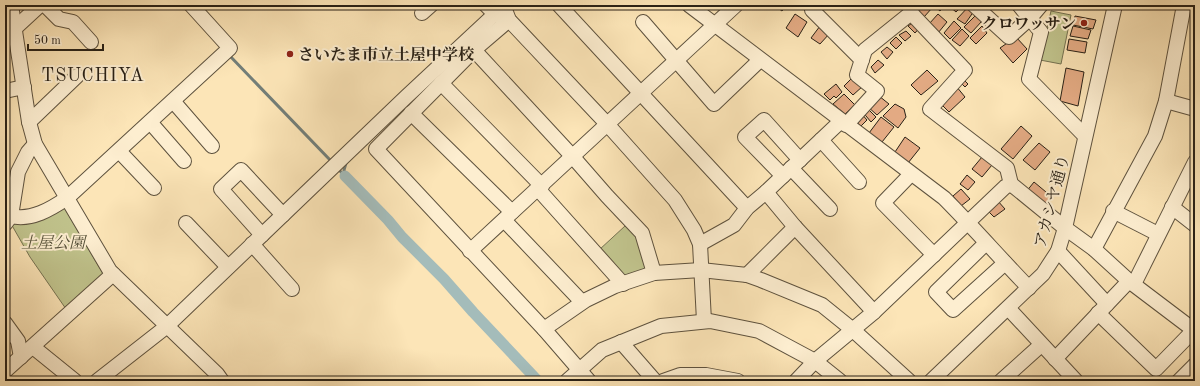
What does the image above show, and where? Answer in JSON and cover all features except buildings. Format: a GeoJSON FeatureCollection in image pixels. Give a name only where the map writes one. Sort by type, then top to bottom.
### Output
{"type":"FeatureCollection","features":[{"type":"Feature","properties":{"kind":"street"},"geometry":{"type":"LineString","coordinates":[[11,5],[29,122],[35,144],[110,271],[217,374],[222,381]]}},
{"type":"Feature","properties":{"kind":"street"},"geometry":{"type":"LineString","coordinates":[[14,29],[40,5]]}},
{"type":"Feature","properties":{"kind":"street"},"geometry":{"type":"LineString","coordinates":[[46,5],[59,19],[73,22],[91,42]]}},
{"type":"Feature","properties":{"kind":"street"},"geometry":{"type":"LineString","coordinates":[[35,144],[28,152],[18,172],[8,220],[42,213],[67,198],[226,52],[191,5]]}},
{"type":"Feature","properties":{"kind":"street"},"geometry":{"type":"LineString","coordinates":[[559,5],[747,208]]}},
{"type":"Feature","properties":{"kind":"street"},"geometry":{"type":"LineString","coordinates":[[689,5],[719,15],[760,60],[944,198],[1029,288]]}},
{"type":"Feature","properties":{"kind":"street"},"geometry":{"type":"LineString","coordinates":[[470,251],[677,60],[719,15],[736,5]]}},
{"type":"Feature","properties":{"kind":"street"},"geometry":{"type":"LineString","coordinates":[[974,5],[1009,37],[1030,18],[1041,5]]}},
{"type":"Feature","properties":{"kind":"street"},"geometry":{"type":"LineString","coordinates":[[1019,5],[1041,32],[1029,79],[1085,136]]}},
{"type":"Feature","properties":{"kind":"street","name":"アカシヤ通り"},"geometry":{"type":"LineString","coordinates":[[931,381],[1043,274],[1058,251],[1065,228],[1115,5]]}},
{"type":"Feature","properties":{"kind":"street"},"geometry":{"type":"LineString","coordinates":[[1094,249],[1113,211],[1155,136],[1166,101],[1184,5]]}},
{"type":"Feature","properties":{"kind":"street"},"geometry":{"type":"LineString","coordinates":[[97,381],[166,326],[499,7],[509,20],[608,125],[675,200],[694,230],[700,244],[704,321]]}},
{"type":"Feature","properties":{"kind":"street"},"geometry":{"type":"LineString","coordinates":[[700,244],[734,225],[747,208],[821,140],[844,123],[877,90],[857,75],[865,50],[912,9],[965,70],[930,109],[1007,168],[1011,184],[1065,228],[1094,249],[1131,282],[1195,330],[1156,369],[1103,308],[1058,251]]}},
{"type":"Feature","properties":{"kind":"street"},"geometry":{"type":"LineString","coordinates":[[812,10],[862,60]]}},
{"type":"Feature","properties":{"kind":"street"},"geometry":{"type":"LineString","coordinates":[[509,20],[474,50],[376,149],[544,329],[589,381]]}},
{"type":"Feature","properties":{"kind":"street"},"geometry":{"type":"LineString","coordinates":[[643,22],[714,104],[760,60]]}},
{"type":"Feature","properties":{"kind":"street"},"geometry":{"type":"LineString","coordinates":[[474,50],[642,233],[654,273]]}},
{"type":"Feature","properties":{"kind":"street"},"geometry":{"type":"LineString","coordinates":[[29,122],[78,76]]}},
{"type":"Feature","properties":{"kind":"street"},"geometry":{"type":"LineString","coordinates":[[441,83],[540,187],[623,284]]}},
{"type":"Feature","properties":{"kind":"street"},"geometry":{"type":"LineString","coordinates":[[5,91],[24,87]]}},
{"type":"Feature","properties":{"kind":"street"},"geometry":{"type":"LineString","coordinates":[[173,101],[212,146]]}},
{"type":"Feature","properties":{"kind":"street"},"geometry":{"type":"LineString","coordinates":[[1166,101],[1195,109]]}},
{"type":"Feature","properties":{"kind":"street"},"geometry":{"type":"LineString","coordinates":[[411,113],[508,216],[582,302]]}},
{"type":"Feature","properties":{"kind":"street"},"geometry":{"type":"LineString","coordinates":[[150,122],[184,161]]}},
{"type":"Feature","properties":{"kind":"street"},"geometry":{"type":"LineString","coordinates":[[821,140],[859,182]]}},
{"type":"Feature","properties":{"kind":"street"},"geometry":{"type":"LineString","coordinates":[[119,151],[154,188]]}},
{"type":"Feature","properties":{"kind":"street"},"geometry":{"type":"LineString","coordinates":[[1055,359],[1103,308],[1131,282],[1172,208],[1195,162]]}},
{"type":"Feature","properties":{"kind":"street"},"geometry":{"type":"LineString","coordinates":[[791,168],[830,209]]}},
{"type":"Feature","properties":{"kind":"street"},"geometry":{"type":"LineString","coordinates":[[283,215],[241,170],[221,189],[292,289]]}},
{"type":"Feature","properties":{"kind":"street"},"geometry":{"type":"LineString","coordinates":[[912,174],[883,204],[934,255]]}},
{"type":"Feature","properties":{"kind":"street"},"geometry":{"type":"LineString","coordinates":[[796,381],[815,361],[874,312],[1005,187],[1011,184]]}},
{"type":"Feature","properties":{"kind":"street"},"geometry":{"type":"LineString","coordinates":[[766,192],[795,227],[874,312]]}},
{"type":"Feature","properties":{"kind":"street"},"geometry":{"type":"LineString","coordinates":[[1172,208],[1195,225]]}},
{"type":"Feature","properties":{"kind":"street"},"geometry":{"type":"LineString","coordinates":[[1113,211],[1158,234]]}},
{"type":"Feature","properties":{"kind":"street"},"geometry":{"type":"LineString","coordinates":[[186,223],[228,267]]}},
{"type":"Feature","properties":{"kind":"street"},"geometry":{"type":"LineString","coordinates":[[747,275],[795,227]]}},
{"type":"Feature","properties":{"kind":"street"},"geometry":{"type":"LineString","coordinates":[[986,243],[936,292],[953,310],[1005,263]]}},
{"type":"Feature","properties":{"kind":"street"},"geometry":{"type":"LineString","coordinates":[[544,329],[582,302],[615,286],[654,273],[701,270],[747,275],[822,305],[853,330],[909,381]]}},
{"type":"Feature","properties":{"kind":"street"},"geometry":{"type":"LineString","coordinates":[[5,371],[113,274]]}},
{"type":"Feature","properties":{"kind":"street"},"geometry":{"type":"LineString","coordinates":[[1008,308],[1055,359],[1072,380]]}},
{"type":"Feature","properties":{"kind":"street"},"geometry":{"type":"LineString","coordinates":[[567,381],[602,350],[621,342],[661,326],[710,321],[759,331],[815,361],[840,381]]}},
{"type":"Feature","properties":{"kind":"street"},"geometry":{"type":"LineString","coordinates":[[5,322],[18,341],[21,357]]}},
{"type":"Feature","properties":{"kind":"street"},"geometry":{"type":"LineString","coordinates":[[621,342],[655,381]]}},
{"type":"Feature","properties":{"kind":"street"},"geometry":{"type":"LineString","coordinates":[[1001,381],[1041,344]]}},
{"type":"Feature","properties":{"kind":"street"},"geometry":{"type":"LineString","coordinates":[[33,347],[75,381]]}},
{"type":"Feature","properties":{"kind":"street"},"geometry":{"type":"LineString","coordinates":[[1179,381],[1195,365]]}},
{"type":"Feature","properties":{"kind":"street"},"geometry":{"type":"LineString","coordinates":[[663,381],[680,375],[706,375],[738,381]]}},
{"type":"Feature","properties":{"kind":"green space"},"geometry":{"type":"Polygon","coordinates":[[[1051,11],[1071,15],[1061,64],[1040,60],[1051,11]]]}},
{"type":"Feature","properties":{"kind":"green space","name":"土屋公園"},"geometry":{"type":"Polygon","coordinates":[[[64,207],[105,277],[66,309],[30,257],[10,222],[64,207]]]}},
{"type":"Feature","properties":{"kind":"green space"},"geometry":{"type":"Polygon","coordinates":[[[625,226],[637,238],[649,268],[628,279],[599,250],[625,226]]]}},
{"type":"Feature","properties":{"kind":"waterway"},"geometry":{"type":"LineString","coordinates":[[229,55],[332,162]]}},
{"type":"Feature","properties":{"kind":"waterway"},"geometry":{"type":"LineString","coordinates":[[345,176],[344,170],[346,163]]}},
{"type":"Feature","properties":{"kind":"waterway"},"geometry":{"type":"LineString","coordinates":[[337,168],[345,176]]}},
{"type":"Feature","properties":{"kind":"waterway"},"geometry":{"type":"LineString","coordinates":[[345,176],[444,279],[538,381]]}},
{"type":"Feature","properties":{"kind":"place","name":"クロワッサン"},"geometry":{"type":"Point","coordinates":[1084,23]}},
{"type":"Feature","properties":{"kind":"place","name":"さいたま市立土屋中学校"},"geometry":{"type":"Point","coordinates":[290,54]}},
{"type":"Feature","properties":{"kind":"district","name":"TSUCHIYA"},"geometry":{"type":"Point","coordinates":[93,75]}}]}
